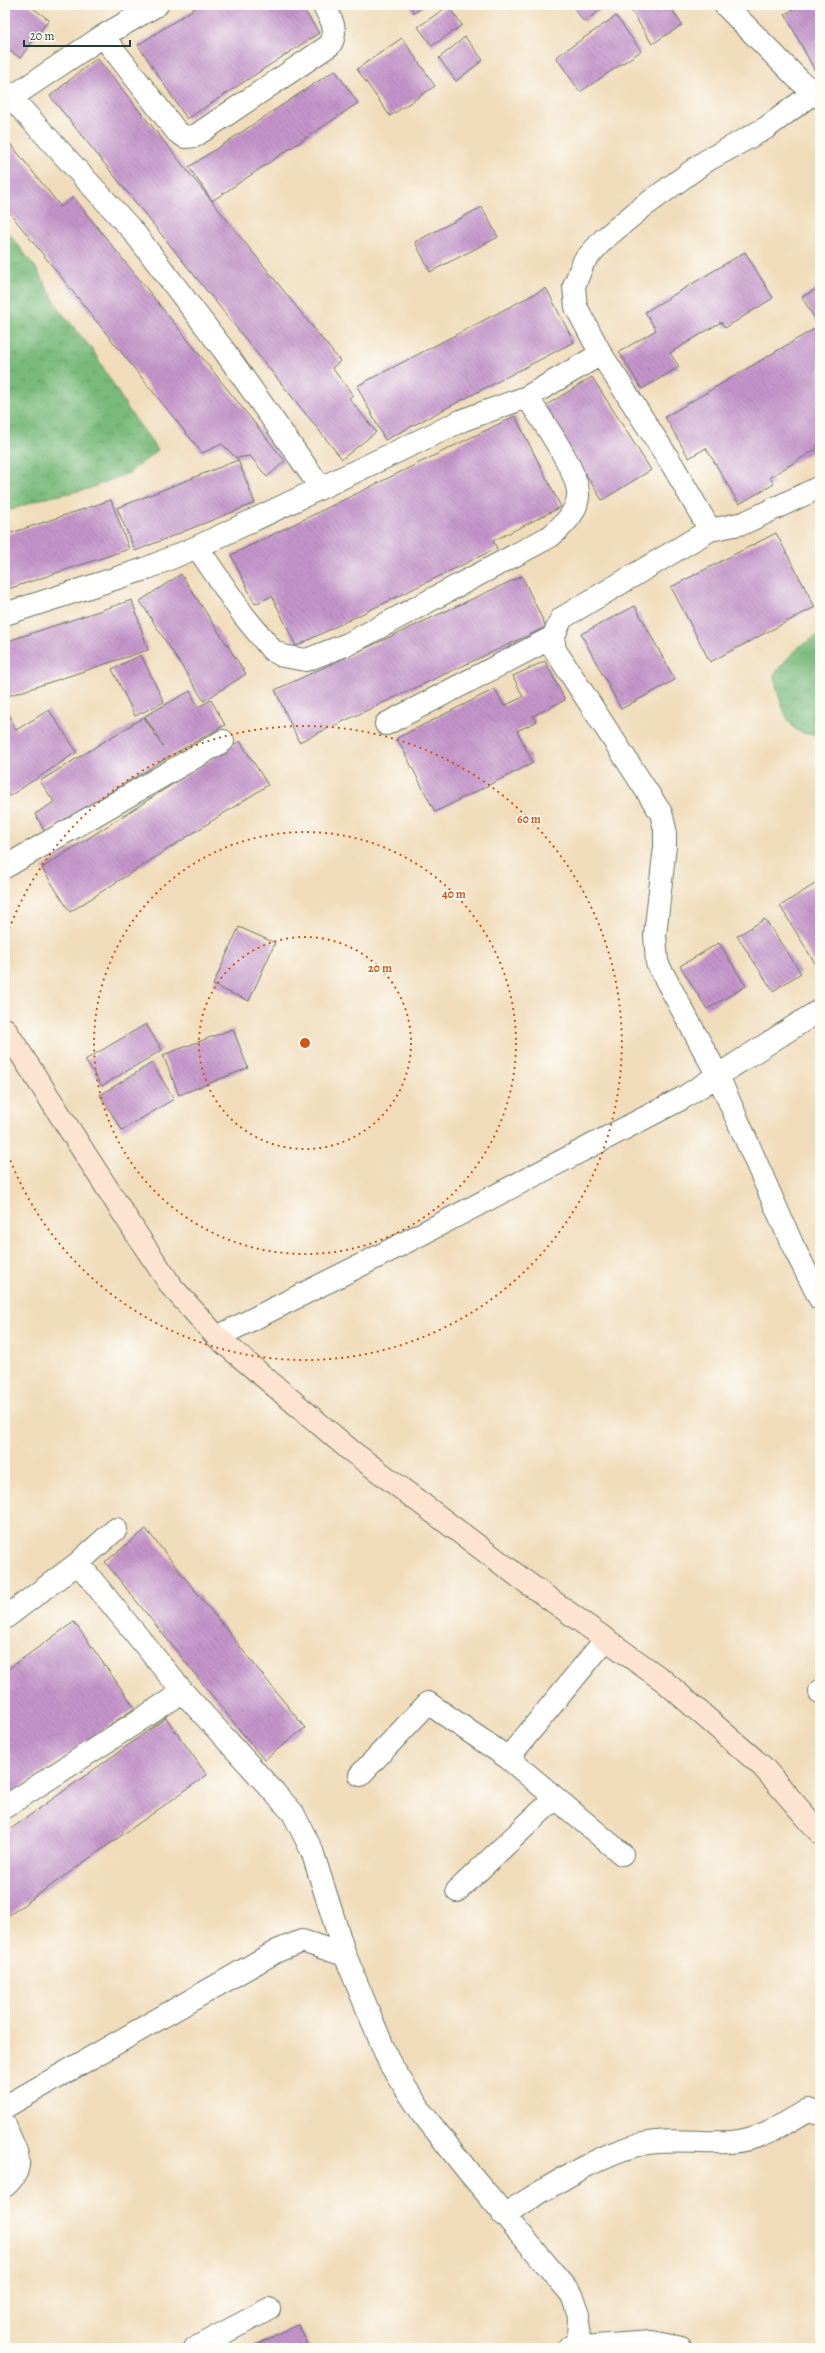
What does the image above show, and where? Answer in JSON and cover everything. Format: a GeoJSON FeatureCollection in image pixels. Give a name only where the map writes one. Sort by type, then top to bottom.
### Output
{"type":"FeatureCollection","features":[{"type":"Feature","properties":{"kind":"street"},"geometry":{"type":"LineString","coordinates":[[157,5],[103,36],[9,94],[133,231],[222,349],[321,488]]}},
{"type":"Feature","properties":{"kind":"street"},"geometry":{"type":"LineString","coordinates":[[103,36],[177,132],[191,137],[195,136],[330,45],[334,37],[332,20],[323,5]]}},
{"type":"Feature","properties":{"kind":"street"},"geometry":{"type":"LineString","coordinates":[[710,530],[677,472],[601,354],[576,307],[574,286],[584,261],[604,239],[640,209],[706,161],[766,128],[818,93],[798,79],[725,5]]}},
{"type":"Feature","properties":{"kind":"street"},"geometry":{"type":"LineString","coordinates":[[5,614],[145,569],[198,547],[462,420],[527,397],[601,354]]}},
{"type":"Feature","properties":{"kind":"street"},"geometry":{"type":"LineString","coordinates":[[198,547],[244,616],[272,650],[283,656],[306,660],[348,644],[551,536],[565,524],[575,508],[578,496],[576,482],[560,450],[527,397]]}},
{"type":"Feature","properties":{"kind":"street"},"geometry":{"type":"LineString","coordinates":[[820,487],[744,523],[710,530],[562,618],[553,637],[555,650],[661,813],[665,829],[665,846],[655,935],[657,963],[718,1076],[793,1246],[820,1299]]}},
{"type":"Feature","properties":{"kind":"street"},"geometry":{"type":"LineString","coordinates":[[386,724],[553,637]]}},
{"type":"Feature","properties":{"kind":"street"},"geometry":{"type":"LineString","coordinates":[[5,867],[223,742]]}},
{"type":"Feature","properties":{"kind":"street"},"geometry":{"type":"LineString","coordinates":[[217,1337],[381,1255],[681,1100],[820,1010]]}},
{"type":"Feature","properties":{"kind":"street"},"geometry":{"type":"LineString","coordinates":[[5,1029],[142,1244],[172,1287],[217,1337],[350,1450],[664,1681],[734,1740],[763,1767],[820,1834]]}},
{"type":"Feature","properties":{"kind":"street"},"geometry":{"type":"LineString","coordinates":[[5,1618],[78,1564],[116,1529]]}},
{"type":"Feature","properties":{"kind":"street"},"geometry":{"type":"LineString","coordinates":[[78,1564],[183,1692],[293,1813],[312,1850],[345,1955],[390,2064],[422,2113],[503,2215],[517,2227],[572,2295],[579,2315],[573,2347],[651,2342],[680,2348]]}},
{"type":"Feature","properties":{"kind":"street"},"geometry":{"type":"LineString","coordinates":[[508,1758],[606,1639]]}},
{"type":"Feature","properties":{"kind":"street"},"geometry":{"type":"LineString","coordinates":[[5,1807],[183,1692]]}},
{"type":"Feature","properties":{"kind":"street"},"geometry":{"type":"LineString","coordinates":[[360,1775],[428,1703],[508,1758],[622,1854]]}},
{"type":"Feature","properties":{"kind":"street"},"geometry":{"type":"LineString","coordinates":[[457,1890],[555,1798]]}},
{"type":"Feature","properties":{"kind":"street"},"geometry":{"type":"LineString","coordinates":[[5,2107],[277,1951],[302,1941],[345,1955]]}},
{"type":"Feature","properties":{"kind":"street"},"geometry":{"type":"LineString","coordinates":[[503,2215],[596,2161],[642,2144],[681,2141],[731,2142],[754,2137],[782,2125],[808,2110],[820,2113]]}},
{"type":"Feature","properties":{"kind":"street"},"geometry":{"type":"LineString","coordinates":[[5,2125],[19,2160],[12,2180],[5,2186]]}},
{"type":"Feature","properties":{"kind":"street"},"geometry":{"type":"LineString","coordinates":[[195,2348],[269,2309]]}},
{"type":"Feature","properties":{"kind":"green space"},"geometry":{"type":"Polygon","coordinates":[[[5,228],[35,267],[61,312],[92,349],[128,409],[158,450],[129,473],[88,489],[41,499],[5,512],[5,228]]]}},
{"type":"Feature","properties":{"kind":"green space"},"geometry":{"type":"Polygon","coordinates":[[[820,634],[820,735],[802,733],[793,727],[783,709],[778,695],[774,674],[797,648],[820,634]]]}},
{"type":"Feature","properties":{"kind":"building"},"geometry":{"type":"Polygon","coordinates":[[[5,5],[29,5],[49,20],[20,58],[5,47],[5,5]]]}},
{"type":"Feature","properties":{"kind":"building"},"geometry":{"type":"Polygon","coordinates":[[[200,5],[301,5],[319,33],[187,119],[138,45],[200,5]]]}},
{"type":"Feature","properties":{"kind":"building"},"geometry":{"type":"Polygon","coordinates":[[[409,5],[426,5],[414,13],[409,5]]]}},
{"type":"Feature","properties":{"kind":"building"},"geometry":{"type":"Polygon","coordinates":[[[572,5],[607,5],[584,22],[572,5]]]}},
{"type":"Feature","properties":{"kind":"building"},"geometry":{"type":"Polygon","coordinates":[[[638,5],[669,5],[682,25],[652,44],[631,10],[638,5]]]}},
{"type":"Feature","properties":{"kind":"building"},"geometry":{"type":"Polygon","coordinates":[[[802,5],[820,5],[820,73],[817,75],[785,14],[802,5]]]}},
{"type":"Feature","properties":{"kind":"building"},"geometry":{"type":"Polygon","coordinates":[[[448,6],[462,25],[432,46],[418,27],[448,6]]]}},
{"type":"Feature","properties":{"kind":"building"},"geometry":{"type":"Polygon","coordinates":[[[616,16],[641,51],[580,92],[556,57],[616,16]]]}},
{"type":"Feature","properties":{"kind":"building"},"geometry":{"type":"Polygon","coordinates":[[[465,37],[483,60],[456,81],[439,58],[465,37]]]}},
{"type":"Feature","properties":{"kind":"building"},"geometry":{"type":"Polygon","coordinates":[[[402,38],[435,86],[390,116],[357,69],[402,38]]]}},
{"type":"Feature","properties":{"kind":"building"},"geometry":{"type":"Polygon","coordinates":[[[97,58],[340,361],[332,368],[353,395],[349,398],[376,432],[342,459],[50,96],[97,58]]]}},
{"type":"Feature","properties":{"kind":"building"},"geometry":{"type":"Polygon","coordinates":[[[335,70],[358,103],[212,201],[189,167],[335,70]]]}},
{"type":"Feature","properties":{"kind":"building"},"geometry":{"type":"Polygon","coordinates":[[[5,137],[61,207],[73,197],[285,461],[267,477],[250,456],[236,458],[222,444],[202,453],[5,207],[5,137]]]}},
{"type":"Feature","properties":{"kind":"building"},"geometry":{"type":"Polygon","coordinates":[[[482,207],[498,237],[430,272],[415,242],[482,207]]]}},
{"type":"Feature","properties":{"kind":"building"},"geometry":{"type":"Polygon","coordinates":[[[745,252],[773,298],[725,328],[721,322],[670,353],[679,367],[642,389],[619,352],[656,330],[645,312],[745,252]]]}},
{"type":"Feature","properties":{"kind":"building"},"geometry":{"type":"Polygon","coordinates":[[[820,287],[820,447],[770,477],[774,484],[739,504],[706,448],[689,458],[665,417],[819,326],[802,297],[820,287]]]}},
{"type":"Feature","properties":{"kind":"building"},"geometry":{"type":"Polygon","coordinates":[[[546,288],[574,342],[385,440],[357,386],[546,288]]]}},
{"type":"Feature","properties":{"kind":"building"},"geometry":{"type":"Polygon","coordinates":[[[592,377],[651,470],[602,500],[543,407],[592,377]]]}},
{"type":"Feature","properties":{"kind":"building"},"geometry":{"type":"Polygon","coordinates":[[[515,416],[561,507],[493,541],[497,548],[296,646],[272,596],[255,604],[231,555],[515,416]]]}},
{"type":"Feature","properties":{"kind":"building"},"geometry":{"type":"Polygon","coordinates":[[[238,460],[255,503],[135,551],[117,508],[238,460]]]}},
{"type":"Feature","properties":{"kind":"building"},"geometry":{"type":"Polygon","coordinates":[[[111,500],[129,549],[5,590],[5,535],[111,500]]]}},
{"type":"Feature","properties":{"kind":"building"},"geometry":{"type":"Polygon","coordinates":[[[776,533],[815,607],[710,662],[671,587],[776,533]]]}},
{"type":"Feature","properties":{"kind":"building"},"geometry":{"type":"Polygon","coordinates":[[[181,574],[246,674],[204,701],[140,601],[181,574]]]}},
{"type":"Feature","properties":{"kind":"building"},"geometry":{"type":"Polygon","coordinates":[[[522,576],[546,627],[299,742],[275,690],[522,576]]]}},
{"type":"Feature","properties":{"kind":"building"},"geometry":{"type":"Polygon","coordinates":[[[132,600],[148,650],[5,697],[5,642],[132,600]]]}},
{"type":"Feature","properties":{"kind":"building"},"geometry":{"type":"Polygon","coordinates":[[[635,606],[675,680],[621,709],[581,634],[635,606]]]}},
{"type":"Feature","properties":{"kind":"building"},"geometry":{"type":"Polygon","coordinates":[[[141,655],[164,702],[135,716],[112,669],[141,655]]]}},
{"type":"Feature","properties":{"kind":"building"},"geometry":{"type":"Polygon","coordinates":[[[545,661],[565,700],[533,716],[536,722],[517,731],[533,763],[435,812],[397,738],[495,689],[504,706],[523,697],[513,676],[545,661]]]}},
{"type":"Feature","properties":{"kind":"building"},"geometry":{"type":"Polygon","coordinates":[[[190,691],[198,707],[211,700],[225,725],[168,757],[45,832],[35,814],[54,802],[40,781],[144,717],[163,747],[145,716],[190,691]]]}},
{"type":"Feature","properties":{"kind":"building"},"geometry":{"type":"Polygon","coordinates":[[[5,704],[16,730],[49,710],[77,752],[5,799],[5,704]]]}},
{"type":"Feature","properties":{"kind":"building"},"geometry":{"type":"Polygon","coordinates":[[[240,741],[268,785],[70,912],[42,868],[240,741]]]}},
{"type":"Feature","properties":{"kind":"building"},"geometry":{"type":"Polygon","coordinates":[[[818,882],[820,966],[818,968],[780,906],[818,882]]]}},
{"type":"Feature","properties":{"kind":"building"},"geometry":{"type":"Polygon","coordinates":[[[765,919],[801,973],[773,991],[737,936],[765,919]]]}},
{"type":"Feature","properties":{"kind":"building"},"geometry":{"type":"Polygon","coordinates":[[[239,927],[275,943],[249,1001],[213,985],[239,927]]]}},
{"type":"Feature","properties":{"kind":"building"},"geometry":{"type":"Polygon","coordinates":[[[719,943],[746,986],[707,1009],[680,966],[719,943]]]}},
{"type":"Feature","properties":{"kind":"building"},"geometry":{"type":"Polygon","coordinates":[[[146,1024],[162,1050],[102,1086],[85,1060],[146,1024]]]}},
{"type":"Feature","properties":{"kind":"building"},"geometry":{"type":"Polygon","coordinates":[[[233,1029],[248,1068],[179,1095],[163,1055],[233,1029]]]}},
{"type":"Feature","properties":{"kind":"building"},"geometry":{"type":"Polygon","coordinates":[[[152,1063],[174,1099],[122,1130],[100,1095],[152,1063]]]}},
{"type":"Feature","properties":{"kind":"building"},"geometry":{"type":"Polygon","coordinates":[[[146,1529],[305,1728],[264,1760],[105,1562],[146,1529]]]}},
{"type":"Feature","properties":{"kind":"building"},"geometry":{"type":"Polygon","coordinates":[[[74,1622],[135,1708],[5,1797],[5,1671],[74,1622]]]}},
{"type":"Feature","properties":{"kind":"building"},"geometry":{"type":"Polygon","coordinates":[[[166,1718],[207,1775],[5,1918],[5,1833],[166,1718]]]}},
{"type":"Feature","properties":{"kind":"building"},"geometry":{"type":"Polygon","coordinates":[[[298,2325],[310,2348],[250,2348],[276,2335],[298,2325]]]}}]}
